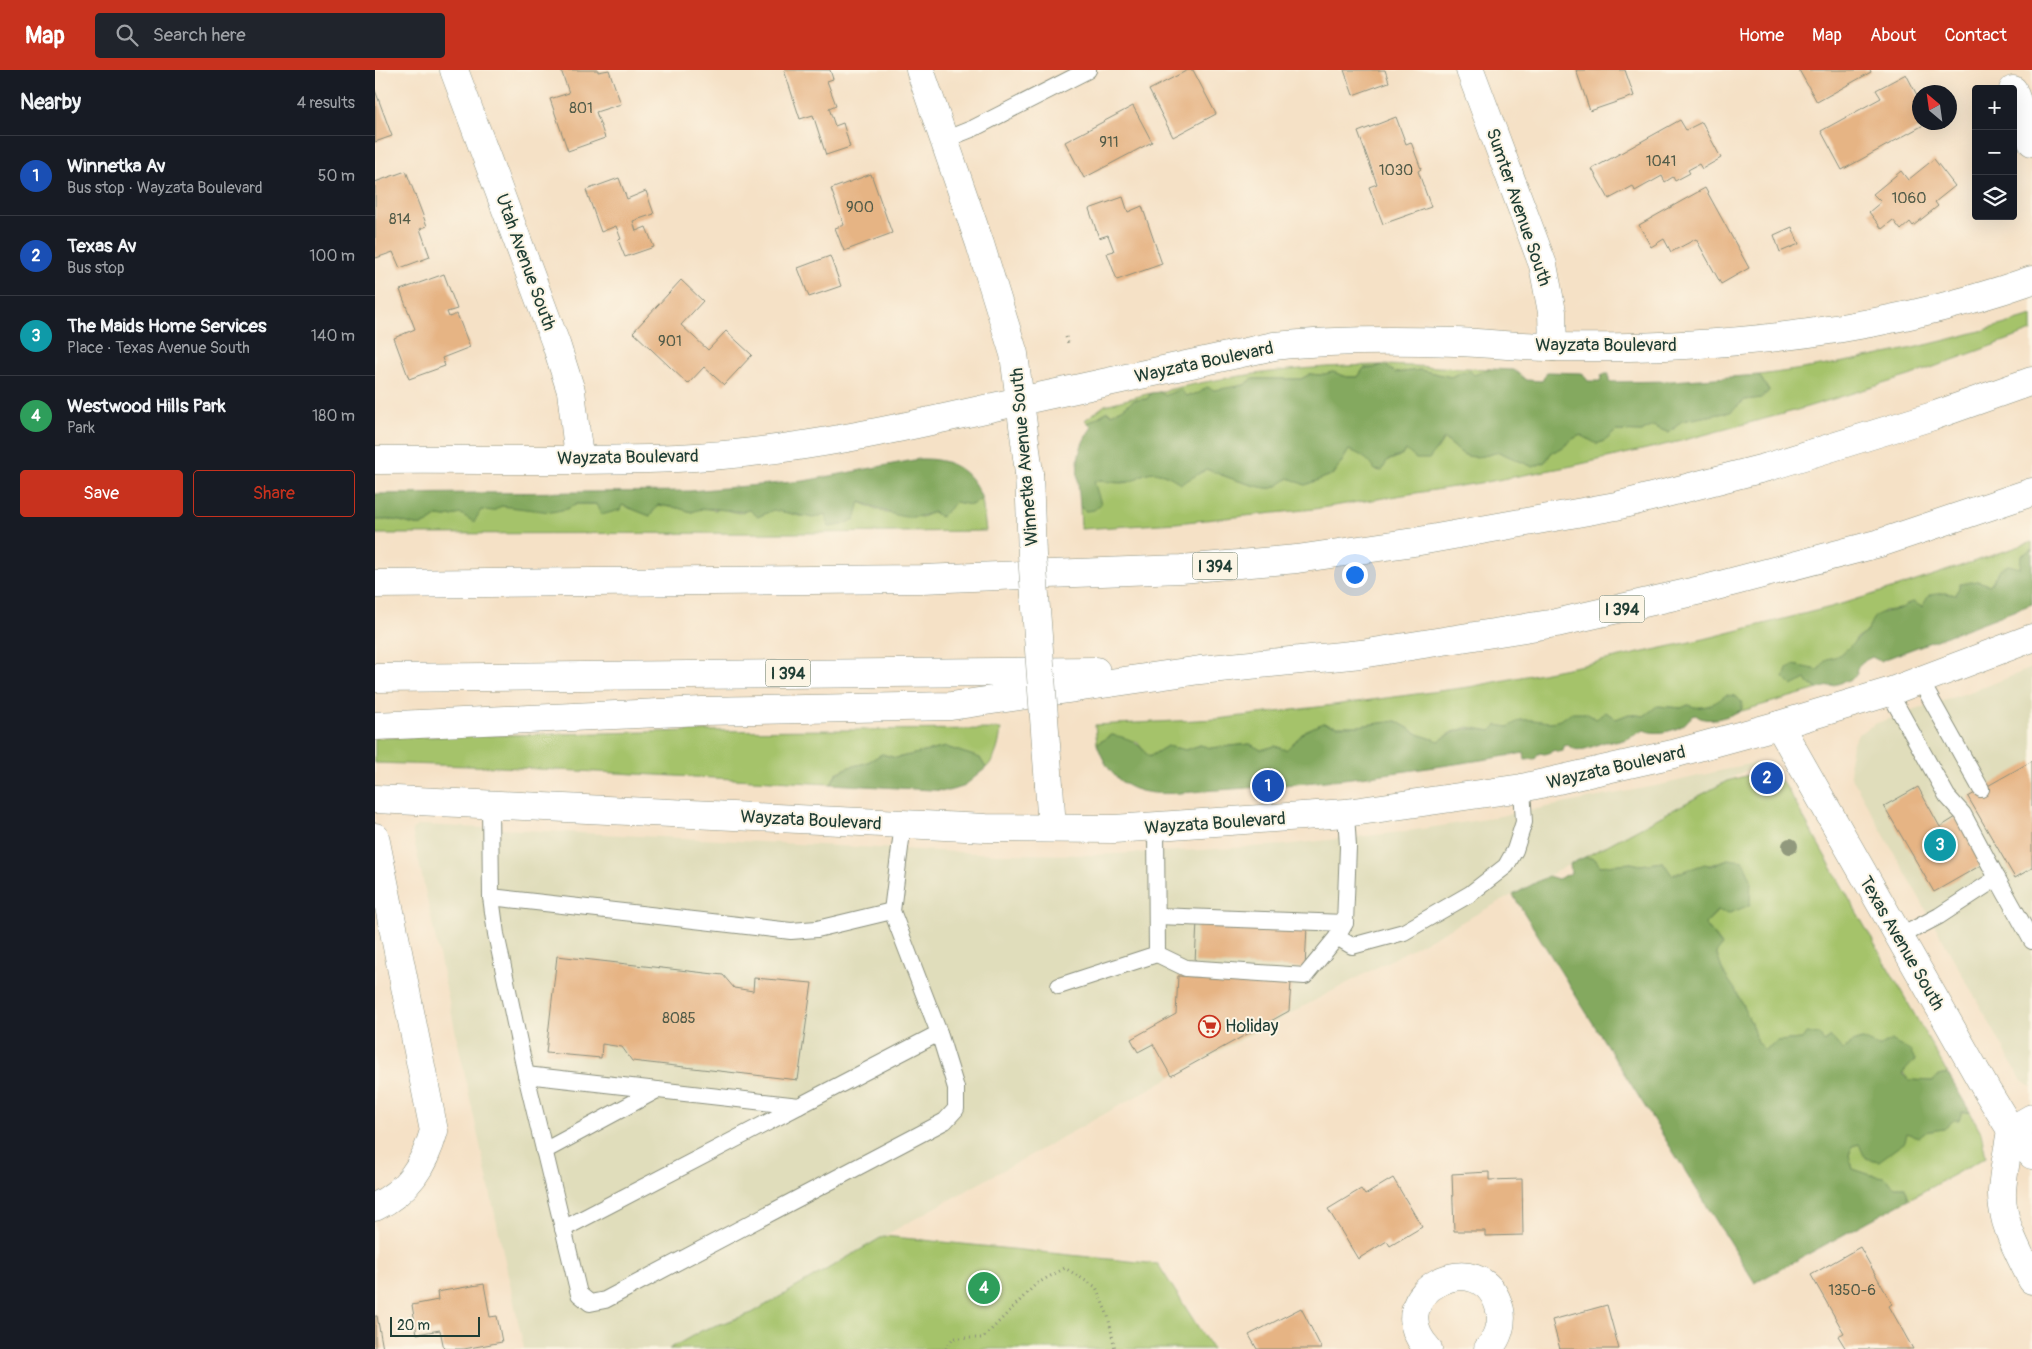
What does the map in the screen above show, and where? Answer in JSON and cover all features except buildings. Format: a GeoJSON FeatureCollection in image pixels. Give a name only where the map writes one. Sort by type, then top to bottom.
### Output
{"type":"FeatureCollection","features":[{"type":"Feature","properties":{"kind":"main road","name":"Utah Avenue South"},"geometry":{"type":"LineString","coordinates":[[454,70],[556,344],[571,391],[579,458]]}},
{"type":"Feature","properties":{"kind":"main road","name":"Winnetka Avenue South"},"geometry":{"type":"LineString","coordinates":[[920,70],[980,244],[1014,354],[1029,473],[1032,555],[1052,828]]}},
{"type":"Feature","properties":{"kind":"main road","name":"Sumter Avenue South"},"geometry":{"type":"LineString","coordinates":[[1470,70],[1543,265],[1552,312],[1553,347]]}},
{"type":"Feature","properties":{"kind":"main road"},"geometry":{"type":"LineString","coordinates":[[2006,70],[2011,85]]}},
{"type":"Feature","properties":{"kind":"main road"},"geometry":{"type":"LineString","coordinates":[[2017,101],[2032,142]]}},
{"type":"Feature","properties":{"kind":"main road","name":"Wayzata Boulevard"},"geometry":{"type":"LineString","coordinates":[[375,460],[678,458],[775,449],[858,436],[1274,346],[1341,341],[1455,342],[1553,347],[1701,345],[1813,333],[1875,322],[1934,309],[2032,280]]}},
{"type":"Feature","properties":{"kind":"main road","name":"I 394"},"geometry":{"type":"LineString","coordinates":[[375,584],[932,579],[1181,569],[1297,559],[1414,542],[1616,506],[1768,467],[1933,416],[2032,381]]}},
{"type":"Feature","properties":{"kind":"main road","name":"I 394"},"geometry":{"type":"LineString","coordinates":[[375,678],[1200,670],[1361,654],[1556,623],[1799,566],[1880,543],[2032,492]]}},
{"type":"Feature","properties":{"kind":"main road","name":"Wayzata Boulevard"},"geometry":{"type":"LineString","coordinates":[[375,799],[903,824],[1052,828],[1156,827],[1345,814],[1522,788],[1673,754],[1779,726],[1889,692],[2032,638]]}},
{"type":"Feature","properties":{"kind":"main road"},"geometry":{"type":"LineString","coordinates":[[375,726],[702,711],[951,706],[1200,670]]}},
{"type":"Feature","properties":{"kind":"main road","name":"Texas Avenue South"},"geometry":{"type":"LineString","coordinates":[[1779,726],[1987,1091],[2022,1124],[2032,1155]]}},
{"type":"Feature","properties":{"kind":"main road"},"geometry":{"type":"LineString","coordinates":[[375,837],[434,1131],[427,1155],[412,1179],[390,1200],[375,1207]]}},
{"type":"Feature","properties":{"kind":"main road"},"geometry":{"type":"LineString","coordinates":[[2022,1124],[2002,1193],[2005,1218],[2014,1243],[2032,1280]]}},
{"type":"Feature","properties":{"kind":"main road"},"geometry":{"type":"LineString","coordinates":[[1428,1349],[1422,1343],[1417,1330],[1415,1317],[1418,1304],[1425,1292],[1435,1282],[1449,1277],[1463,1276],[1478,1281],[1490,1289],[1498,1302],[1501,1316],[1500,1331],[1488,1349]]}},
{"type":"Feature","properties":{"kind":"lane"},"geometry":{"type":"LineString","coordinates":[[944,140],[973,128],[1088,70]]}},
{"type":"Feature","properties":{"kind":"lane"},"geometry":{"type":"LineString","coordinates":[[1920,680],[1981,789]]}},
{"type":"Feature","properties":{"kind":"lane"},"geometry":{"type":"LineString","coordinates":[[1889,692],[1947,796],[1963,814],[2032,941]]}},
{"type":"Feature","properties":{"kind":"lane"},"geometry":{"type":"LineString","coordinates":[[1341,930],[1352,946],[1404,932],[1470,894],[1506,866],[1515,850],[1524,822],[1522,788]]}},
{"type":"Feature","properties":{"kind":"lane"},"geometry":{"type":"LineString","coordinates":[[490,803],[491,897],[496,934],[526,1075],[579,1294],[590,1304],[605,1300],[945,1120],[956,1109],[956,1088],[939,1033],[892,911],[903,824]]}},
{"type":"Feature","properties":{"kind":"lane"},"geometry":{"type":"LineString","coordinates":[[1059,986],[1157,954],[1186,968],[1305,976],[1341,930],[1348,847],[1345,814]]}},
{"type":"Feature","properties":{"kind":"lane"},"geometry":{"type":"LineString","coordinates":[[1156,827],[1157,954]]}},
{"type":"Feature","properties":{"kind":"lane"},"geometry":{"type":"LineString","coordinates":[[1899,937],[1939,916],[1997,878]]}},
{"type":"Feature","properties":{"kind":"lane"},"geometry":{"type":"LineString","coordinates":[[491,897],[791,932],[817,930],[892,911]]}},
{"type":"Feature","properties":{"kind":"lane"},"geometry":{"type":"LineString","coordinates":[[1157,916],[1341,930]]}},
{"type":"Feature","properties":{"kind":"lane"},"geometry":{"type":"LineString","coordinates":[[563,1229],[939,1033]]}},
{"type":"Feature","properties":{"kind":"lane"},"geometry":{"type":"LineString","coordinates":[[526,1075],[799,1106]]}},
{"type":"Feature","properties":{"kind":"lane"},"geometry":{"type":"LineString","coordinates":[[544,1151],[657,1090]]}},
{"type":"Feature","properties":{"kind":"path"},"geometry":{"type":"LineString","coordinates":[[1066,337],[1068,343]]}},
{"type":"Feature","properties":{"kind":"path"},"geometry":{"type":"LineString","coordinates":[[946,1349],[953,1338],[983,1338],[1036,1284],[1065,1268],[1095,1287],[1109,1316],[1115,1349]]}},
{"type":"Feature","properties":{"kind":"shaded area"},"geometry":{"type":"Polygon","coordinates":[[[2032,668],[2032,1088],[2022,1081],[1851,776],[1849,761],[1852,745],[1858,734],[1877,723],[1987,686],[2032,668]]]}},
{"type":"Feature","properties":{"kind":"shaded area"},"geometry":{"type":"Polygon","coordinates":[[[1753,763],[1758,764],[1171,1077],[884,1236],[752,1313],[703,1330],[669,1349],[524,1349],[412,830],[417,826],[998,854],[1091,855],[1201,850],[1283,845],[1402,832],[1480,820],[1665,784],[1753,763]]]}},
{"type":"Feature","properties":{"kind":"green space"},"geometry":{"type":"Polygon","coordinates":[[[2032,316],[2032,331],[1909,376],[1794,411],[1677,442],[1572,466],[1492,481],[1314,509],[1176,523],[1081,529],[1080,507],[1086,511],[1101,504],[1093,481],[1125,483],[1144,474],[1154,472],[1168,476],[1181,483],[1207,469],[1259,487],[1272,488],[1289,478],[1305,485],[1334,474],[1349,450],[1360,454],[1371,463],[1376,463],[1395,458],[1406,450],[1437,450],[1444,439],[1464,455],[1474,457],[1499,452],[1533,467],[1545,462],[1552,452],[1581,435],[1597,444],[1606,440],[1616,431],[1641,432],[1653,426],[1669,433],[1682,421],[1730,412],[1745,400],[1761,398],[1769,391],[1759,375],[1829,365],[1897,352],[2032,316]]]}},
{"type":"Feature","properties":{"kind":"green space"},"geometry":{"type":"Polygon","coordinates":[[[1382,365],[1374,368],[1364,368],[1358,377],[1347,377],[1333,372],[1320,375],[1310,374],[1301,379],[1253,379],[1244,385],[1186,396],[1166,395],[1159,392],[1214,380],[1270,372],[1325,367],[1382,365]]]}},
{"type":"Feature","properties":{"kind":"green space"},"geometry":{"type":"Polygon","coordinates":[[[1385,365],[1490,369],[1474,376],[1461,372],[1451,377],[1420,370],[1395,373],[1385,365]]]}},
{"type":"Feature","properties":{"kind":"green space"},"geometry":{"type":"Polygon","coordinates":[[[1385,365],[1395,373],[1420,370],[1451,377],[1461,372],[1470,371],[1474,375],[1490,369],[1514,370],[1526,380],[1542,381],[1547,372],[1582,373],[1588,381],[1600,381],[1602,374],[1609,374],[1609,382],[1672,381],[1759,375],[1769,391],[1761,398],[1745,400],[1730,412],[1682,421],[1669,433],[1653,426],[1641,432],[1616,431],[1606,440],[1597,444],[1581,435],[1552,452],[1545,462],[1533,467],[1499,452],[1474,457],[1464,455],[1444,439],[1429,459],[1416,459],[1406,450],[1403,454],[1387,461],[1382,471],[1375,470],[1364,457],[1349,450],[1334,474],[1305,485],[1289,478],[1272,488],[1259,487],[1207,469],[1181,484],[1173,478],[1154,472],[1144,474],[1129,482],[1094,481],[1101,504],[1094,510],[1086,511],[1080,507],[1078,465],[1081,446],[1092,427],[1088,423],[1108,411],[1111,414],[1134,400],[1147,399],[1151,393],[1159,392],[1166,395],[1180,389],[1186,396],[1199,393],[1207,387],[1214,390],[1244,385],[1253,379],[1301,379],[1310,374],[1320,375],[1333,372],[1347,377],[1358,377],[1364,368],[1374,368],[1385,365]]]}},
{"type":"Feature","properties":{"kind":"green space"},"geometry":{"type":"Polygon","coordinates":[[[1151,393],[1148,399],[1134,400],[1122,409],[1111,414],[1108,411],[1088,423],[1085,420],[1105,405],[1151,393]]]}},
{"type":"Feature","properties":{"kind":"green space"},"geometry":{"type":"Polygon","coordinates":[[[919,459],[950,463],[958,467],[972,480],[982,499],[971,505],[956,502],[941,517],[933,512],[922,516],[904,517],[860,502],[855,519],[842,525],[829,527],[825,514],[813,518],[773,510],[758,517],[750,510],[707,509],[692,512],[658,505],[650,516],[622,505],[620,510],[601,515],[596,504],[577,504],[567,509],[551,512],[501,506],[494,511],[481,510],[474,522],[461,514],[446,517],[438,516],[424,525],[394,520],[375,520],[375,494],[690,491],[804,481],[919,459]]]}},
{"type":"Feature","properties":{"kind":"green space"},"geometry":{"type":"Polygon","coordinates":[[[982,499],[986,531],[375,534],[375,520],[394,520],[424,525],[438,516],[446,517],[501,506],[567,509],[577,504],[622,505],[650,516],[658,505],[692,512],[702,508],[723,509],[739,513],[750,510],[773,509],[800,516],[826,514],[829,526],[859,502],[886,513],[922,517],[956,502],[971,505],[982,499]]]}},
{"type":"Feature","properties":{"kind":"green space"},"geometry":{"type":"Polygon","coordinates":[[[2032,542],[2032,550],[2030,550],[2020,569],[1990,585],[1977,581],[1956,595],[1945,593],[1922,607],[1908,603],[1901,609],[1883,611],[1868,631],[1857,638],[1851,647],[1836,657],[1827,659],[1818,670],[1806,679],[1809,684],[1818,689],[1738,712],[1742,709],[1715,705],[1694,708],[1688,705],[1682,708],[1658,706],[1644,716],[1629,714],[1616,719],[1596,719],[1585,713],[1545,723],[1521,720],[1508,727],[1492,731],[1468,727],[1453,732],[1439,741],[1420,735],[1396,721],[1358,726],[1338,726],[1323,723],[1305,731],[1286,751],[1275,746],[1261,750],[1250,744],[1210,748],[1200,745],[1186,750],[1167,746],[1149,757],[1137,742],[1112,735],[1097,744],[1095,725],[1217,719],[1469,687],[1704,639],[1831,607],[1901,586],[2032,542]]]}},
{"type":"Feature","properties":{"kind":"green space"},"geometry":{"type":"Polygon","coordinates":[[[2032,550],[2032,604],[1880,661],[1872,657],[1862,662],[1857,668],[1858,674],[1849,680],[1839,683],[1818,689],[1809,684],[1806,679],[1792,686],[1784,678],[1787,669],[1794,665],[1818,670],[1827,659],[1839,655],[1868,631],[1873,619],[1879,614],[1901,608],[1913,602],[1922,607],[1929,595],[1945,593],[1956,595],[1960,584],[1977,581],[1990,585],[2000,569],[2008,565],[2020,568],[2021,556],[2032,550]]]}},
{"type":"Feature","properties":{"kind":"green space"},"geometry":{"type":"Polygon","coordinates":[[[1726,695],[1736,696],[1742,703],[1742,709],[1726,717],[1712,719],[1700,718],[1696,715],[1691,717],[1682,726],[1672,730],[1657,733],[1644,730],[1627,739],[1604,742],[1585,749],[1573,749],[1568,745],[1564,746],[1563,751],[1557,752],[1555,750],[1545,754],[1539,753],[1535,759],[1525,760],[1524,753],[1371,776],[1295,784],[1176,793],[1145,792],[1128,786],[1116,777],[1107,765],[1097,744],[1112,735],[1119,736],[1129,739],[1149,757],[1167,746],[1186,750],[1200,745],[1211,748],[1250,744],[1261,750],[1275,746],[1286,750],[1305,731],[1323,723],[1338,726],[1358,726],[1396,721],[1420,735],[1439,741],[1464,729],[1491,731],[1497,725],[1508,727],[1523,720],[1553,722],[1564,718],[1570,713],[1586,713],[1596,719],[1606,712],[1616,719],[1629,714],[1644,716],[1657,706],[1681,708],[1688,705],[1703,707],[1713,704],[1726,695]]]}},
{"type":"Feature","properties":{"kind":"green space"},"geometry":{"type":"Polygon","coordinates":[[[1001,729],[995,755],[986,768],[980,758],[946,747],[896,758],[882,754],[866,763],[849,767],[836,773],[831,784],[500,767],[375,763],[375,738],[692,731],[1001,729]]]}},
{"type":"Feature","properties":{"kind":"green space"},"geometry":{"type":"Polygon","coordinates":[[[946,747],[980,758],[986,768],[963,787],[948,791],[831,784],[836,774],[849,767],[866,763],[882,754],[896,758],[946,747]]]}},
{"type":"Feature","properties":{"kind":"green space"},"geometry":{"type":"Polygon","coordinates":[[[1770,769],[1785,785],[1948,1074],[1938,1076],[1933,1081],[1909,1080],[1880,1047],[1862,1039],[1855,1041],[1843,1050],[1824,1042],[1803,1039],[1777,1041],[1765,1050],[1757,1043],[1751,1023],[1736,991],[1723,972],[1716,952],[1722,945],[1705,924],[1718,911],[1728,859],[1672,875],[1663,862],[1640,865],[1631,863],[1600,866],[1595,859],[1585,857],[1727,781],[1770,769]]]}},
{"type":"Feature","properties":{"kind":"green space"},"geometry":{"type":"Polygon","coordinates":[[[1585,857],[1595,859],[1600,866],[1631,863],[1640,865],[1663,862],[1672,875],[1705,864],[1711,866],[1728,859],[1743,861],[1751,879],[1750,905],[1730,913],[1717,911],[1705,924],[1722,946],[1716,953],[1723,972],[1736,991],[1751,1023],[1757,1042],[1765,1050],[1777,1041],[1802,1039],[1806,1033],[1820,1035],[1824,1042],[1831,1037],[1843,1050],[1855,1041],[1863,1039],[1879,1047],[1891,1040],[1910,1050],[1915,1060],[1902,1074],[1909,1080],[1933,1081],[1938,1076],[1948,1074],[1970,1112],[1962,1112],[1959,1120],[1954,1120],[1944,1129],[1925,1132],[1918,1137],[1907,1133],[1905,1142],[1879,1161],[1865,1158],[1859,1144],[1852,1146],[1849,1155],[1853,1169],[1884,1177],[1895,1187],[1905,1187],[1909,1199],[1755,1283],[1513,895],[1548,876],[1558,879],[1571,873],[1570,864],[1585,857]]]}},
{"type":"Feature","properties":{"kind":"green space"},"geometry":{"type":"Polygon","coordinates":[[[1962,1112],[1970,1112],[1981,1132],[1986,1157],[1909,1199],[1905,1187],[1895,1187],[1883,1177],[1853,1169],[1849,1156],[1852,1146],[1907,1132],[1944,1129],[1962,1112]]]}},
{"type":"Feature","properties":{"kind":"green space"},"geometry":{"type":"Polygon","coordinates":[[[884,1236],[1158,1264],[1212,1349],[669,1349],[703,1330],[752,1313],[884,1236]]]}},
{"type":"Feature","properties":{"kind":"place","name":"Texas Av"},"geometry":{"type":"Point","coordinates":[1767,778]}},
{"type":"Feature","properties":{"kind":"place","name":"Winnetka Av"},"geometry":{"type":"Point","coordinates":[1268,786]}},
{"type":"Feature","properties":{"kind":"place","name":"The Maids Home Services"},"geometry":{"type":"Point","coordinates":[1940,845]}},
{"type":"Feature","properties":{"kind":"place","name":"Holiday"},"geometry":{"type":"Point","coordinates":[1209,1026]}},
{"type":"Feature","properties":{"kind":"place","name":"Westwood Hills Park"},"geometry":{"type":"Point","coordinates":[984,1288]}}]}
